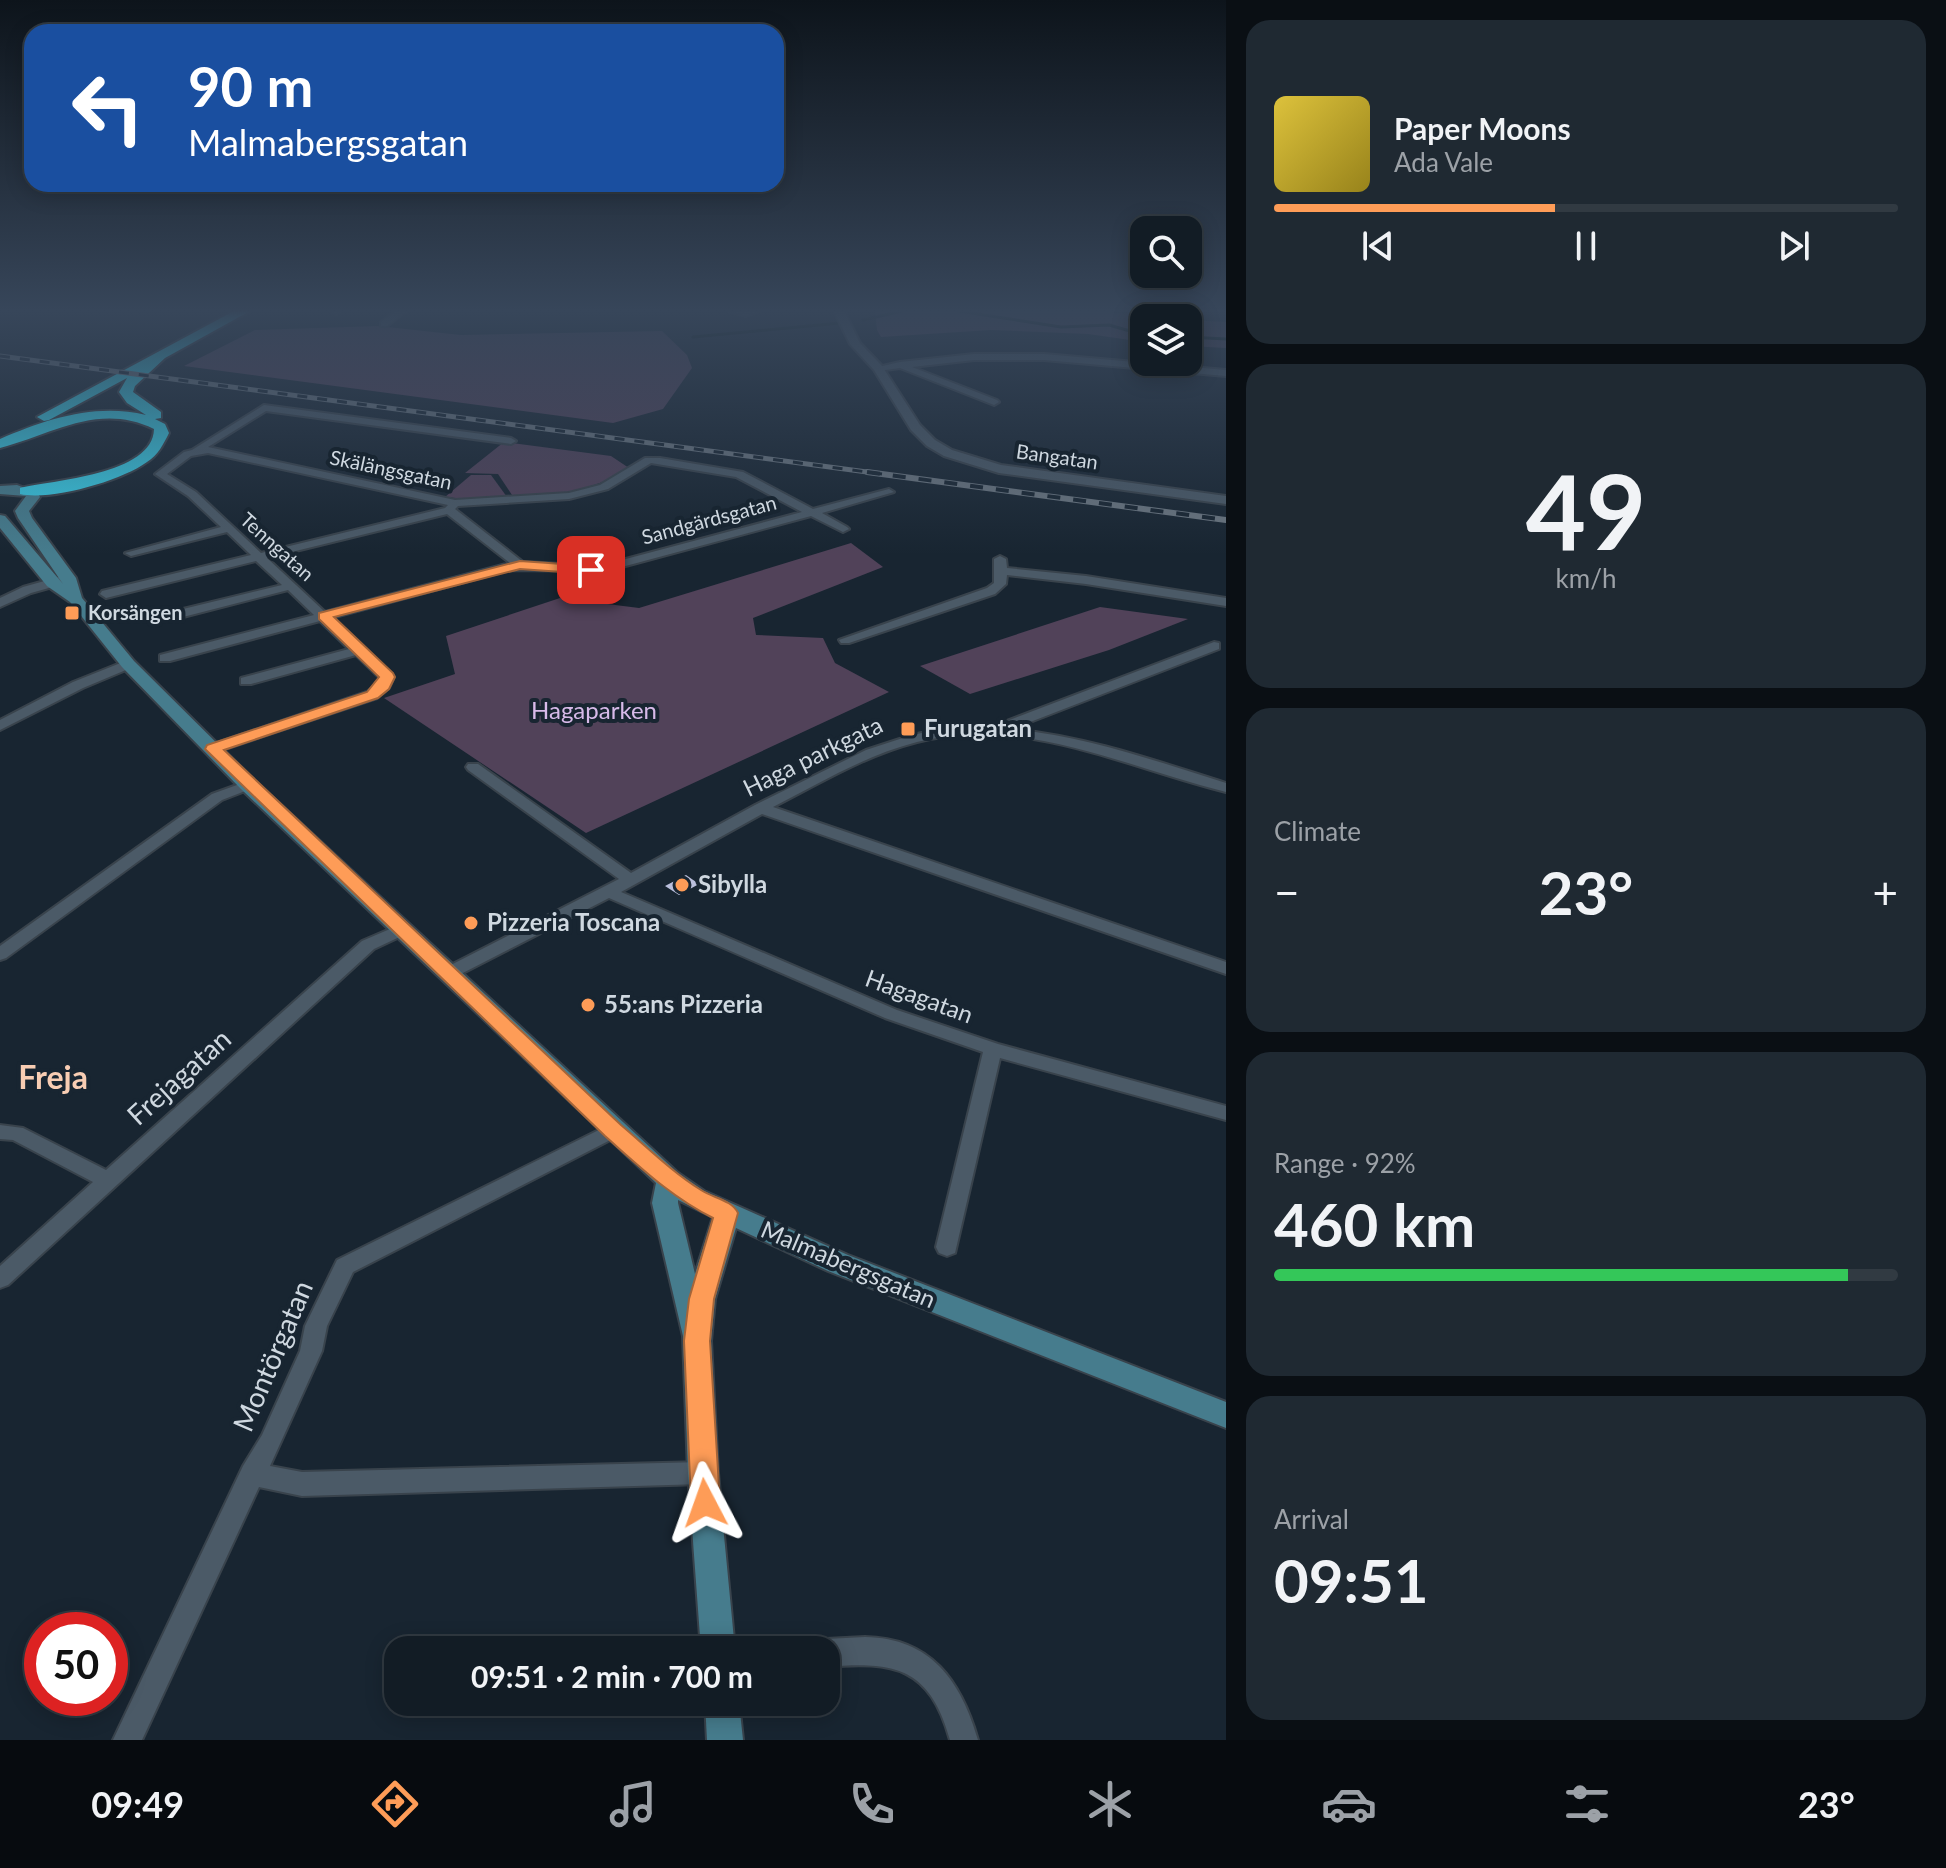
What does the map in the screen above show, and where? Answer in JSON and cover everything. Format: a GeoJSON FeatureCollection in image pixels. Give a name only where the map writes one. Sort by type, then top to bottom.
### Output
{"type":"FeatureCollection","features":[{"type":"Feature","properties":{"kind":"highway"},"geometry":{"type":"LineString","coordinates":[[0,429],[73,392]]}},
{"type":"Feature","properties":{"kind":"highway"},"geometry":{"type":"LineString","coordinates":[[0,438],[89,392]]}},
{"type":"Feature","properties":{"kind":"highway"},"geometry":{"type":"LineString","coordinates":[[16,494],[124,474],[158,455],[173,437],[169,424],[132,400],[126,392]]}},
{"type":"Feature","properties":{"kind":"highway"},"geometry":{"type":"LineString","coordinates":[[0,444],[52,425],[89,416],[136,416],[160,427],[162,433],[158,445],[127,466],[66,487],[16,494]]}},
{"type":"Feature","properties":{"kind":"main road"},"geometry":{"type":"LineString","coordinates":[[0,511],[16,494]]}},
{"type":"Feature","properties":{"kind":"main road","name":"Malmabergsgatan"},"geometry":{"type":"LineString","coordinates":[[16,494],[25,518],[69,578],[75,599]]}},
{"type":"Feature","properties":{"kind":"main road","name":"Malmabergsgatan"},"geometry":{"type":"LineString","coordinates":[[0,519],[52,583],[75,599],[128,664],[248,785],[451,972],[613,1130],[669,1180],[695,1198],[883,1281],[1226,1415]]}},
{"type":"Feature","properties":{"kind":"main road"},"geometry":{"type":"LineString","coordinates":[[669,1180],[665,1203],[697,1341]]}},
{"type":"Feature","properties":{"kind":"main road"},"geometry":{"type":"LineString","coordinates":[[717,1636],[703,1473],[697,1341],[701,1299],[727,1213]]}},
{"type":"Feature","properties":{"kind":"main road"},"geometry":{"type":"LineString","coordinates":[[723,1716],[725,1740]]}},
{"type":"Feature","properties":{"kind":"street","name":"Bangatan"},"geometry":{"type":"LineString","coordinates":[[894,392],[922,435],[948,453],[972,462],[1030,474],[1226,500]]}},
{"type":"Feature","properties":{"kind":"street"},"geometry":{"type":"LineString","coordinates":[[969,392],[994,402]]}},
{"type":"Feature","properties":{"kind":"street","name":"Skälängsgatan"},"geometry":{"type":"LineString","coordinates":[[192,453],[260,410],[269,408],[511,441]]}},
{"type":"Feature","properties":{"kind":"street","name":"Skälängsgatan"},"geometry":{"type":"LineString","coordinates":[[192,453],[208,450],[452,506],[578,494],[616,482],[649,460],[739,474],[843,529]]}},
{"type":"Feature","properties":{"kind":"street","name":"Tenngatan"},"geometry":{"type":"LineString","coordinates":[[192,453],[160,474],[192,494],[387,677],[384,685],[372,695],[213,749]]}},
{"type":"Feature","properties":{"kind":"street","name":"Sandgärdsgatan"},"geometry":{"type":"LineString","coordinates":[[165,658],[520,565],[591,570],[889,492]]}},
{"type":"Feature","properties":{"kind":"street"},"geometry":{"type":"LineString","coordinates":[[106,594],[452,506],[520,565]]}},
{"type":"Feature","properties":{"kind":"street"},"geometry":{"type":"LineString","coordinates":[[131,553],[227,529]]}},
{"type":"Feature","properties":{"kind":"street"},"geometry":{"type":"LineString","coordinates":[[845,640],[991,591],[1000,584],[1000,565],[1226,602]]}},
{"type":"Feature","properties":{"kind":"street"},"geometry":{"type":"LineString","coordinates":[[0,603],[69,578]]}},
{"type":"Feature","properties":{"kind":"street"},"geometry":{"type":"LineString","coordinates":[[183,613],[290,586]]}},
{"type":"Feature","properties":{"kind":"street"},"geometry":{"type":"LineString","coordinates":[[991,732],[1214,646]]}},
{"type":"Feature","properties":{"kind":"street"},"geometry":{"type":"LineString","coordinates":[[246,681],[359,650]]}},
{"type":"Feature","properties":{"kind":"street"},"geometry":{"type":"LineString","coordinates":[[0,726],[91,679],[128,664]]}},
{"type":"Feature","properties":{"kind":"street","name":"Haga parkgata"},"geometry":{"type":"LineString","coordinates":[[451,972],[608,892],[760,808],[867,753],[901,740],[933,734],[1027,734],[1083,745],[1226,788]]}},
{"type":"Feature","properties":{"kind":"street"},"geometry":{"type":"LineString","coordinates":[[473,767],[629,879]]}},
{"type":"Feature","properties":{"kind":"street"},"geometry":{"type":"LineString","coordinates":[[0,954],[217,797],[248,785]]}},
{"type":"Feature","properties":{"kind":"street"},"geometry":{"type":"LineString","coordinates":[[760,808],[1226,968]]}},
{"type":"Feature","properties":{"kind":"street","name":"Hagagatan"},"geometry":{"type":"LineString","coordinates":[[608,892],[891,1014],[993,1049],[1226,1113]]}},
{"type":"Feature","properties":{"kind":"street","name":"Frejagatan"},"geometry":{"type":"LineString","coordinates":[[0,1279],[368,945],[404,928]]}},
{"type":"Feature","properties":{"kind":"street"},"geometry":{"type":"LineString","coordinates":[[947,1247],[993,1049]]}},
{"type":"Feature","properties":{"kind":"street","name":"Montörgatan"},"geometry":{"type":"LineString","coordinates":[[127,1740],[252,1474],[271,1442],[311,1351],[316,1326],[345,1266],[613,1130]]}},
{"type":"Feature","properties":{"kind":"street"},"geometry":{"type":"LineString","coordinates":[[0,1132],[16,1133],[107,1180]]}},
{"type":"Feature","properties":{"kind":"street"},"geometry":{"type":"LineString","coordinates":[[252,1474],[302,1484],[703,1473]]}},
{"type":"Feature","properties":{"kind":"street"},"geometry":{"type":"LineString","coordinates":[[840,1652],[878,1651],[915,1664],[942,1684],[958,1717],[964,1740]]}},
{"type":"Feature","properties":{"kind":"green space"},"geometry":{"type":"Polygon","coordinates":[[[381,392],[675,392],[663,409],[613,423],[381,392]]]}},
{"type":"Feature","properties":{"kind":"green space"},"geometry":{"type":"Polygon","coordinates":[[[504,442],[611,456],[629,468],[588,487],[514,498],[498,474],[465,473],[504,442]]]}},
{"type":"Feature","properties":{"kind":"green space"},"geometry":{"type":"Polygon","coordinates":[[[471,475],[491,475],[507,497],[476,500],[445,497],[471,475]]]}},
{"type":"Feature","properties":{"kind":"green space","name":"Hagaparken"},"geometry":{"type":"Polygon","coordinates":[[[851,543],[883,567],[753,618],[756,635],[823,638],[835,663],[889,692],[586,833],[384,698],[455,674],[446,636],[560,598],[639,608],[851,543]]]}},
{"type":"Feature","properties":{"kind":"green space"},"geometry":{"type":"Polygon","coordinates":[[[1100,607],[1188,619],[1109,650],[970,694],[920,666],[1100,607]]]}},
{"type":"Feature","properties":{"kind":"building","name":"Sibylla"},"geometry":{"type":"Polygon","coordinates":[[[686,875],[699,884],[679,895],[665,886],[686,875]]]}},
{"type":"Feature","properties":{"kind":"railway"},"geometry":{"type":"LineString","coordinates":[[271,392],[882,474]]}},
{"type":"Feature","properties":{"kind":"railway"},"geometry":{"type":"LineString","coordinates":[[867,472],[1226,520]]}},
{"type":"Feature","properties":{"kind":"place","name":"Korsängen"},"geometry":{"type":"Point","coordinates":[72,613]}},
{"type":"Feature","properties":{"kind":"place","name":"Furugatan"},"geometry":{"type":"Point","coordinates":[908,729]}},
{"type":"Feature","properties":{"kind":"place","name":"Sibylla"},"geometry":{"type":"Point","coordinates":[682,885]}},
{"type":"Feature","properties":{"kind":"place","name":"Pizzeria Toscana"},"geometry":{"type":"Point","coordinates":[471,923]}},
{"type":"Feature","properties":{"kind":"place","name":"55:ans Pizzeria"},"geometry":{"type":"Point","coordinates":[588,1005]}},
{"type":"Feature","properties":{"kind":"district","name":"Freja"},"geometry":{"type":"Point","coordinates":[53,1078]}},
{"type":"Feature","properties":{"kind":"route"},"geometry":{"type":"LineString","coordinates":[[591,570],[520,565],[508,567],[324,616],[387,677],[384,685],[372,695],[213,749],[316,849],[451,972],[613,1130],[669,1180],[695,1198],[727,1213],[701,1299],[697,1341],[705,1503]]}}]}
